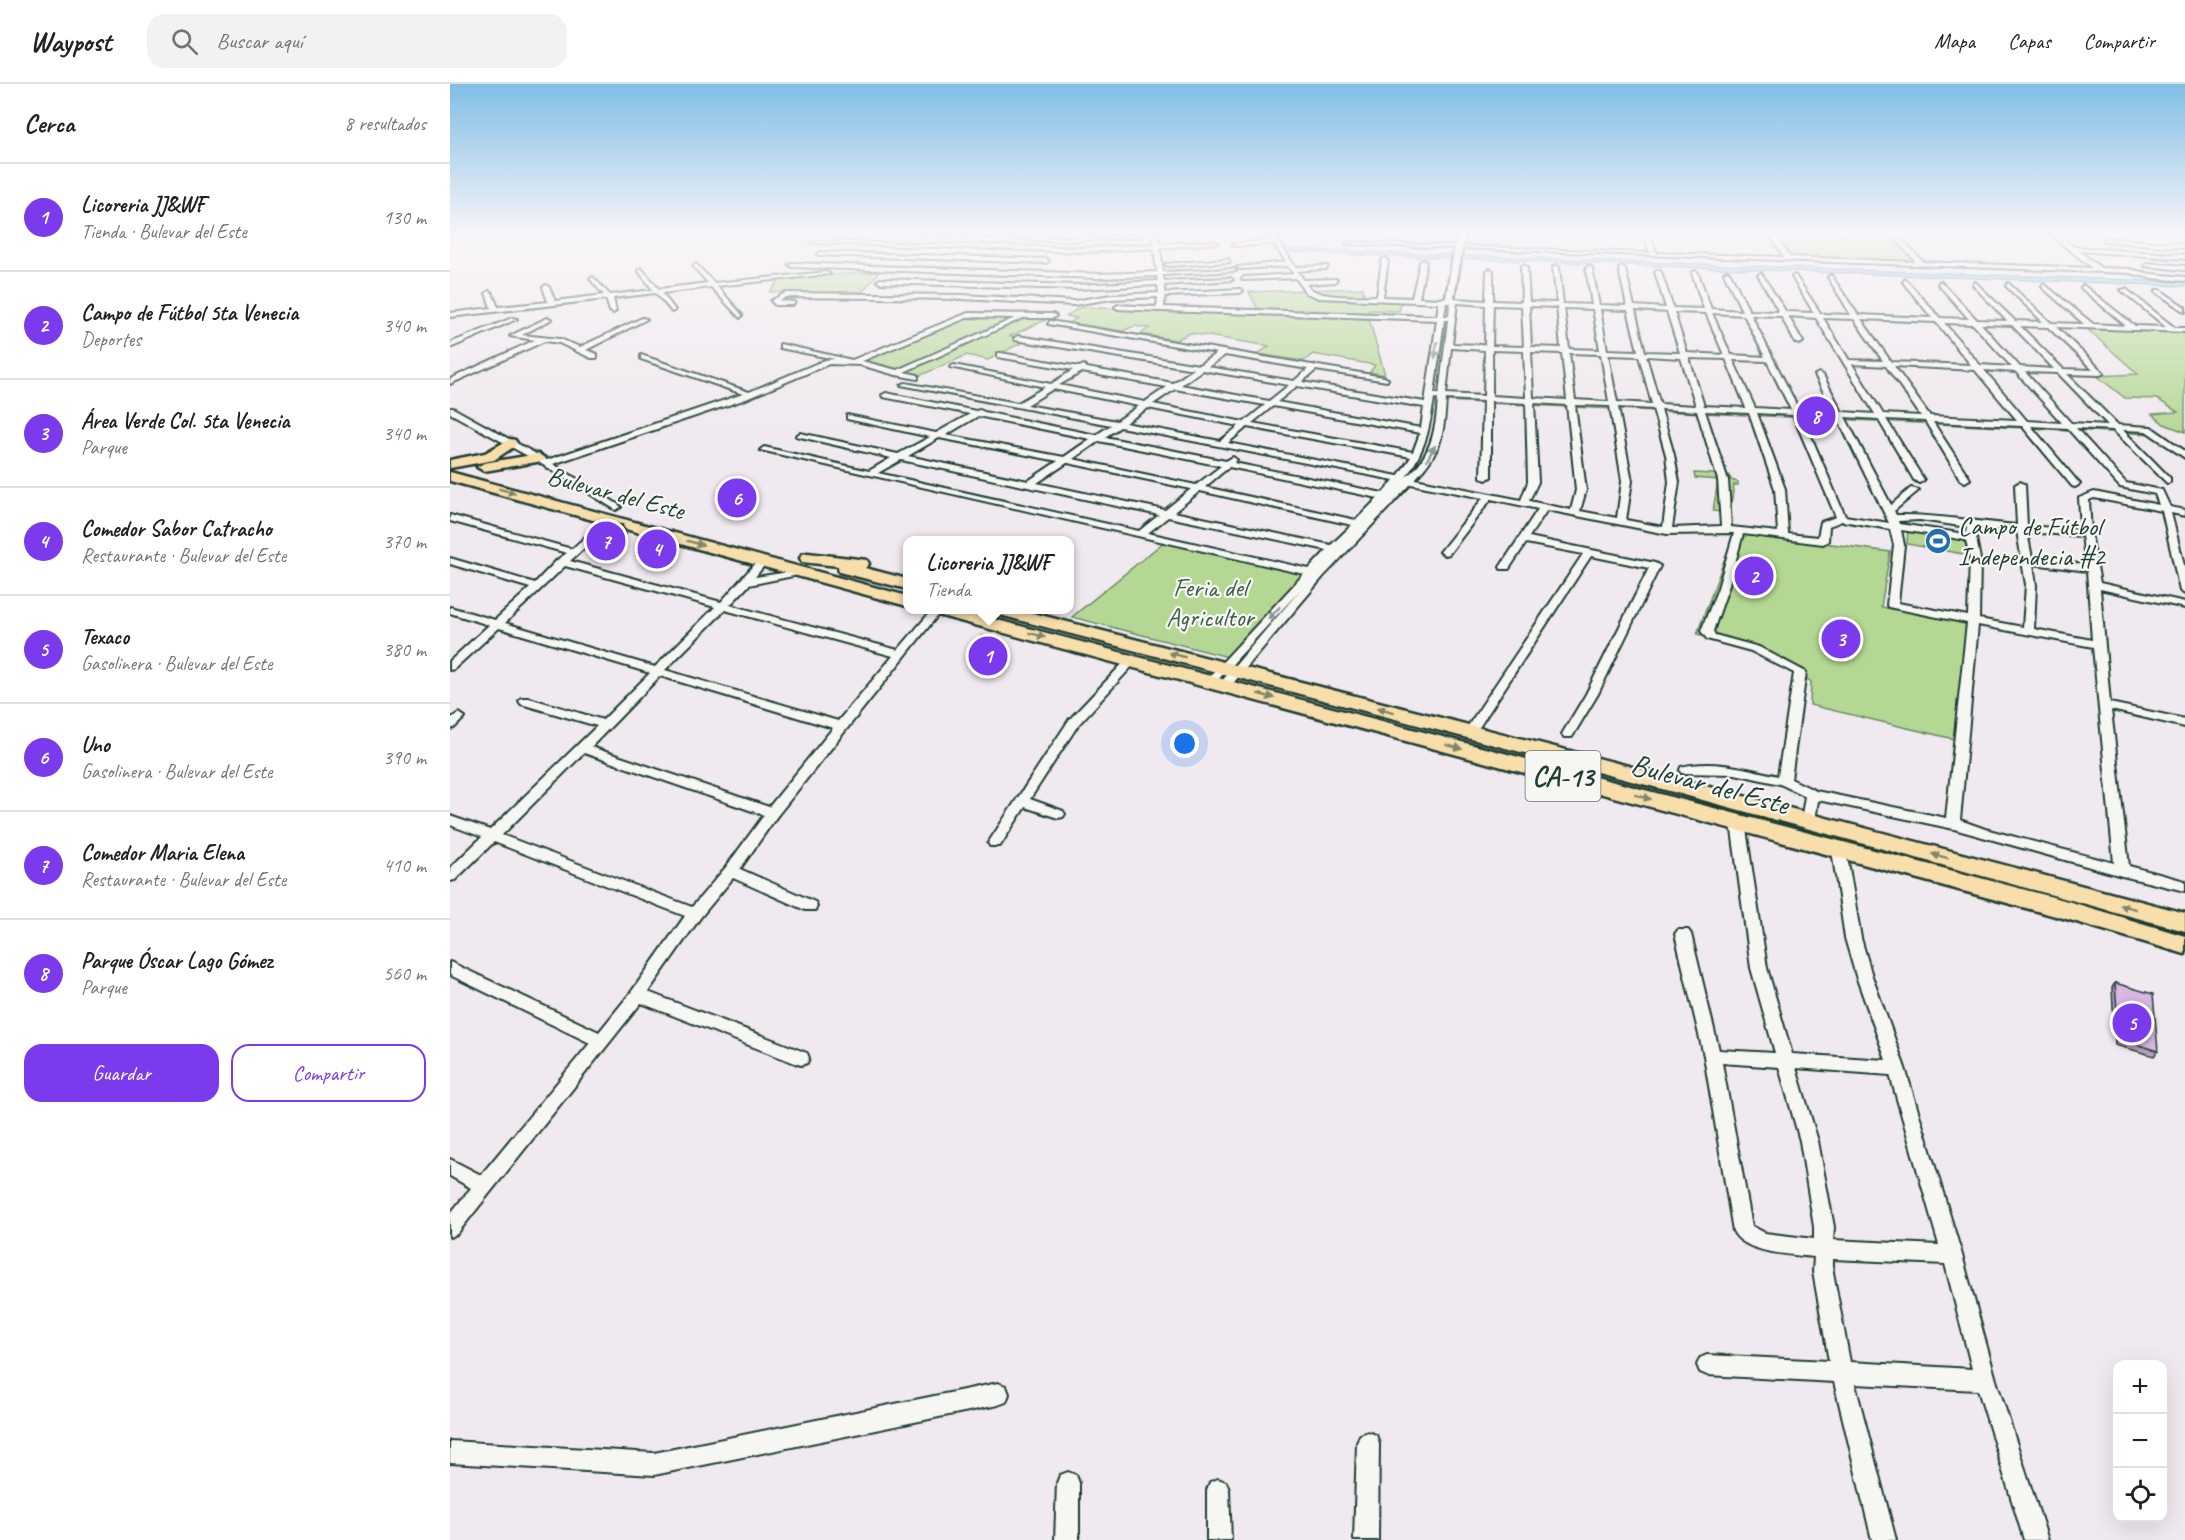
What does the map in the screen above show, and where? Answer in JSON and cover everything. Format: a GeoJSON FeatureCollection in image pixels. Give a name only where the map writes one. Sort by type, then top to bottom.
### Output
{"type":"FeatureCollection","features":[{"type":"Feature","properties":{"kind":"highway"},"geometry":{"type":"LineString","coordinates":[[458,470],[489,457],[510,443]]}},
{"type":"Feature","properties":{"kind":"highway"},"geometry":{"type":"LineString","coordinates":[[458,470],[489,457]]}},
{"type":"Feature","properties":{"kind":"highway"},"geometry":{"type":"LineString","coordinates":[[458,470],[492,464],[543,461]]}},
{"type":"Feature","properties":{"kind":"highway","name":"Bulevar del Este"},"geometry":{"type":"LineString","coordinates":[[458,470],[803,565],[903,583]]}},
{"type":"Feature","properties":{"kind":"highway","name":"Bulevar del Este"},"geometry":{"type":"LineString","coordinates":[[613,513],[762,562],[803,565],[870,591],[903,600]]}},
{"type":"Feature","properties":{"kind":"highway"},"geometry":{"type":"LineString","coordinates":[[803,565],[903,569]]}},
{"type":"Feature","properties":{"kind":"highway"},"geometry":{"type":"LineString","coordinates":[[870,591],[903,593]]}},
{"type":"Feature","properties":{"kind":"highway","name":"Bulevar del Este"},"geometry":{"type":"LineString","coordinates":[[958,614],[1132,660],[1224,676],[1470,732],[2185,922]]}},
{"type":"Feature","properties":{"kind":"highway","name":"Bulevar del Este"},"geometry":{"type":"LineString","coordinates":[[1024,614],[1224,676],[1738,823],[2064,909],[2184,946]]}},
{"type":"Feature","properties":{"kind":"street"},"geometry":{"type":"LineString","coordinates":[[492,302],[495,309]]}},
{"type":"Feature","properties":{"kind":"street"},"geometry":{"type":"LineString","coordinates":[[450,315],[562,302]]}},
{"type":"Feature","properties":{"kind":"street"},"geometry":{"type":"LineString","coordinates":[[611,302],[613,310]]}},
{"type":"Feature","properties":{"kind":"street"},"geometry":{"type":"LineString","coordinates":[[666,302],[672,310]]}},
{"type":"Feature","properties":{"kind":"street"},"geometry":{"type":"LineString","coordinates":[[727,302],[740,316]]}},
{"type":"Feature","properties":{"kind":"street"},"geometry":{"type":"LineString","coordinates":[[774,302],[793,303]]}},
{"type":"Feature","properties":{"kind":"street"},"geometry":{"type":"LineString","coordinates":[[1054,302],[1080,302]]}},
{"type":"Feature","properties":{"kind":"street"},"geometry":{"type":"LineString","coordinates":[[1160,302],[1160,309]]}},
{"type":"Feature","properties":{"kind":"street"},"geometry":{"type":"LineString","coordinates":[[1224,676],[1404,479],[1422,446],[1440,317],[1448,302]]}},
{"type":"Feature","properties":{"kind":"street"},"geometry":{"type":"LineString","coordinates":[[1316,574],[1334,549],[1383,496],[1428,460],[1436,447],[1440,431],[1447,346],[1452,318],[1449,302]]}},
{"type":"Feature","properties":{"kind":"street"},"geometry":{"type":"LineString","coordinates":[[1486,477],[1491,302],[2185,330]]}},
{"type":"Feature","properties":{"kind":"street"},"geometry":{"type":"LineString","coordinates":[[1594,302],[1627,481],[1621,523]]}},
{"type":"Feature","properties":{"kind":"street"},"geometry":{"type":"LineString","coordinates":[[1630,302],[1670,455],[1674,482],[1668,531]]}},
{"type":"Feature","properties":{"kind":"street"},"geometry":{"type":"LineString","coordinates":[[1668,302],[1723,480],[1726,529]]}},
{"type":"Feature","properties":{"kind":"street"},"geometry":{"type":"LineString","coordinates":[[1705,302],[1753,414],[1780,489],[1783,535]]}},
{"type":"Feature","properties":{"kind":"street"},"geometry":{"type":"LineString","coordinates":[[1741,302],[1798,416],[1841,518]]}},
{"type":"Feature","properties":{"kind":"street"},"geometry":{"type":"LineString","coordinates":[[1776,302],[1799,342]]}},
{"type":"Feature","properties":{"kind":"street"},"geometry":{"type":"LineString","coordinates":[[1810,302],[1919,480]]}},
{"type":"Feature","properties":{"kind":"street"},"geometry":{"type":"LineString","coordinates":[[1846,302],[1929,422],[1965,479]]}},
{"type":"Feature","properties":{"kind":"street"},"geometry":{"type":"LineString","coordinates":[[1923,302],[2075,484]]}},
{"type":"Feature","properties":{"kind":"street"},"geometry":{"type":"LineString","coordinates":[[1958,302],[2017,370],[2123,485],[2156,490],[2166,510],[2185,591]]}},
{"type":"Feature","properties":{"kind":"street"},"geometry":{"type":"LineString","coordinates":[[1992,302],[2167,480]]}},
{"type":"Feature","properties":{"kind":"street"},"geometry":{"type":"LineString","coordinates":[[1848,362],[2100,374],[2026,302]]}},
{"type":"Feature","properties":{"kind":"street"},"geometry":{"type":"LineString","coordinates":[[2063,302],[2091,326]]}},
{"type":"Feature","properties":{"kind":"street"},"geometry":{"type":"LineString","coordinates":[[2101,302],[2133,328]]}},
{"type":"Feature","properties":{"kind":"street"},"geometry":{"type":"LineString","coordinates":[[2139,302],[2173,329]]}},
{"type":"Feature","properties":{"kind":"street"},"geometry":{"type":"LineString","coordinates":[[1524,502],[1533,482],[1527,303]]}},
{"type":"Feature","properties":{"kind":"street"},"geometry":{"type":"LineString","coordinates":[[1560,304],[1581,490],[1575,514]]}},
{"type":"Feature","properties":{"kind":"street"},"geometry":{"type":"LineString","coordinates":[[1118,307],[1452,318]]}},
{"type":"Feature","properties":{"kind":"street"},"geometry":{"type":"LineString","coordinates":[[855,361],[968,315],[1025,315],[1135,337],[1384,379]]}},
{"type":"Feature","properties":{"kind":"street"},"geometry":{"type":"LineString","coordinates":[[896,373],[1025,315]]}},
{"type":"Feature","properties":{"kind":"street"},"geometry":{"type":"LineString","coordinates":[[450,346],[514,319]]}},
{"type":"Feature","properties":{"kind":"street"},"geometry":{"type":"LineString","coordinates":[[549,319],[514,336],[560,341],[594,356]]}},
{"type":"Feature","properties":{"kind":"street"},"geometry":{"type":"LineString","coordinates":[[580,350],[644,319]]}},
{"type":"Feature","properties":{"kind":"street"},"geometry":{"type":"LineString","coordinates":[[1126,342],[1135,337]]}},
{"type":"Feature","properties":{"kind":"street"},"geometry":{"type":"LineString","coordinates":[[1018,338],[1293,385],[1429,401],[1442,399],[2151,432],[2185,455]]}},
{"type":"Feature","properties":{"kind":"street"},"geometry":{"type":"LineString","coordinates":[[450,382],[544,339]]}},
{"type":"Feature","properties":{"kind":"street"},"geometry":{"type":"LineString","coordinates":[[783,346],[855,361],[915,377]]}},
{"type":"Feature","properties":{"kind":"street"},"geometry":{"type":"LineString","coordinates":[[1054,351],[1064,346]]}},
{"type":"Feature","properties":{"kind":"street"},"geometry":{"type":"LineString","coordinates":[[1447,346],[1769,359]]}},
{"type":"Feature","properties":{"kind":"street"},"geometry":{"type":"LineString","coordinates":[[1100,358],[1117,348]]}},
{"type":"Feature","properties":{"kind":"street"},"geometry":{"type":"LineString","coordinates":[[1030,484],[1224,352]]}},
{"type":"Feature","properties":{"kind":"street"},"geometry":{"type":"LineString","coordinates":[[1001,355],[1425,431]]}},
{"type":"Feature","properties":{"kind":"street"},"geometry":{"type":"LineString","coordinates":[[1035,361],[1045,356]]}},
{"type":"Feature","properties":{"kind":"street"},"geometry":{"type":"LineString","coordinates":[[644,357],[749,394]]}},
{"type":"Feature","properties":{"kind":"street"},"geometry":{"type":"LineString","coordinates":[[543,461],[749,394],[818,365],[842,359]]}},
{"type":"Feature","properties":{"kind":"street"},"geometry":{"type":"LineString","coordinates":[[1019,406],[1091,364]]}},
{"type":"Feature","properties":{"kind":"street"},"geometry":{"type":"LineString","coordinates":[[954,367],[1417,455]]}},
{"type":"Feature","properties":{"kind":"street"},"geometry":{"type":"LineString","coordinates":[[1222,444],[1315,368]]}},
{"type":"Feature","properties":{"kind":"street"},"geometry":{"type":"LineString","coordinates":[[1819,375],[1893,518],[1899,546],[1892,605],[2098,645]]}},
{"type":"Feature","properties":{"kind":"street"},"geometry":{"type":"LineString","coordinates":[[905,385],[1246,448],[1668,531],[1726,529],[1823,541],[1824,524],[1841,518],[1893,518],[1972,532],[2022,529],[2086,533]]}},
{"type":"Feature","properties":{"kind":"street"},"geometry":{"type":"LineString","coordinates":[[886,395],[1383,496]]}},
{"type":"Feature","properties":{"kind":"street"},"geometry":{"type":"LineString","coordinates":[[871,473],[994,402]]}},
{"type":"Feature","properties":{"kind":"street"},"geometry":{"type":"LineString","coordinates":[[450,410],[543,461],[613,513],[538,587],[451,664]]}},
{"type":"Feature","properties":{"kind":"street"},"geometry":{"type":"LineString","coordinates":[[850,417],[1068,460],[1358,523]]}},
{"type":"Feature","properties":{"kind":"street"},"geometry":{"type":"LineString","coordinates":[[803,440],[816,440],[899,456],[1334,549]]}},
{"type":"Feature","properties":{"kind":"street"},"geometry":{"type":"LineString","coordinates":[[2163,440],[2185,446]]}},
{"type":"Feature","properties":{"kind":"street"},"geometry":{"type":"LineString","coordinates":[[1141,534],[1246,448]]}},
{"type":"Feature","properties":{"kind":"street"},"geometry":{"type":"LineString","coordinates":[[764,450],[1316,574]]}},
{"type":"Feature","properties":{"kind":"street"},"geometry":{"type":"LineString","coordinates":[[785,455],[796,450]]}},
{"type":"Feature","properties":{"kind":"street"},"geometry":{"type":"LineString","coordinates":[[2020,485],[2022,529],[2031,585],[2028,631]]}},
{"type":"Feature","properties":{"kind":"street"},"geometry":{"type":"LineString","coordinates":[[1893,518],[1914,490]]}},
{"type":"Feature","properties":{"kind":"street"},"geometry":{"type":"LineString","coordinates":[[2122,871],[2098,645],[2095,585],[2086,533],[2084,498],[2086,495],[2185,513]]}},
{"type":"Feature","properties":{"kind":"street"},"geometry":{"type":"LineString","coordinates":[[1445,552],[1488,497]]}},
{"type":"Feature","properties":{"kind":"street"},"geometry":{"type":"LineString","coordinates":[[1505,567],[1544,507]]}},
{"type":"Feature","properties":{"kind":"street"},"geometry":{"type":"LineString","coordinates":[[450,518],[573,552]]}},
{"type":"Feature","properties":{"kind":"street"},"geometry":{"type":"LineString","coordinates":[[1739,531],[1723,588],[1707,632],[1712,637],[1755,649],[1800,672],[1785,781]]}},
{"type":"Feature","properties":{"kind":"street"},"geometry":{"type":"LineString","coordinates":[[1956,825],[1953,821],[1973,620],[1975,559],[1972,532]]}},
{"type":"Feature","properties":{"kind":"street"},"geometry":{"type":"LineString","coordinates":[[1523,539],[1655,566],[1592,694],[1568,734]]}},
{"type":"Feature","properties":{"kind":"street"},"geometry":{"type":"LineString","coordinates":[[1470,732],[1589,552]]}},
{"type":"Feature","properties":{"kind":"street"},"geometry":{"type":"LineString","coordinates":[[2027,560],[2092,569]]}},
{"type":"Feature","properties":{"kind":"street"},"geometry":{"type":"LineString","coordinates":[[450,561],[538,587]]}},
{"type":"Feature","properties":{"kind":"street"},"geometry":{"type":"LineString","coordinates":[[561,562],[900,654]]}},
{"type":"Feature","properties":{"kind":"street"},"geometry":{"type":"LineString","coordinates":[[450,876],[606,725],[721,605],[748,582],[762,562]]}},
{"type":"Feature","properties":{"kind":"street"},"geometry":{"type":"LineString","coordinates":[[748,582],[803,565]]}},
{"type":"Feature","properties":{"kind":"street"},"geometry":{"type":"LineString","coordinates":[[2095,585],[2185,605]]}},
{"type":"Feature","properties":{"kind":"street"},"geometry":{"type":"LineString","coordinates":[[450,610],[841,726]]}},
{"type":"Feature","properties":{"kind":"street"},"geometry":{"type":"LineString","coordinates":[[450,1228],[638,995],[695,914],[731,871],[772,813],[935,614]]}},
{"type":"Feature","properties":{"kind":"street"},"geometry":{"type":"LineString","coordinates":[[995,843],[1073,723],[1132,660]]}},
{"type":"Feature","properties":{"kind":"street"},"geometry":{"type":"LineString","coordinates":[[525,701],[606,725]]}},
{"type":"Feature","properties":{"kind":"street"},"geometry":{"type":"LineString","coordinates":[[2105,705],[2185,723]]}},
{"type":"Feature","properties":{"kind":"street"},"geometry":{"type":"LineString","coordinates":[[582,748],[772,813]]}},
{"type":"Feature","properties":{"kind":"street"},"geometry":{"type":"LineString","coordinates":[[1686,770],[1709,768],[1735,770],[1785,781],[1812,794],[1956,825],[2185,886]]}},
{"type":"Feature","properties":{"kind":"street"},"geometry":{"type":"LineString","coordinates":[[1808,821],[1812,794]]}},
{"type":"Feature","properties":{"kind":"street"},"geometry":{"type":"LineString","coordinates":[[1021,801],[1058,814]]}},
{"type":"Feature","properties":{"kind":"street"},"geometry":{"type":"LineString","coordinates":[[450,820],[695,914]]}},
{"type":"Feature","properties":{"kind":"street"},"geometry":{"type":"LineString","coordinates":[[1738,823],[1759,968],[1809,1141],[1824,1227],[1823,1272],[1842,1373],[1884,1540]]}},
{"type":"Feature","properties":{"kind":"street"},"geometry":{"type":"LineString","coordinates":[[1839,850],[1853,938],[1897,1068],[1952,1255],[1985,1380],[2036,1540]]}},
{"type":"Feature","properties":{"kind":"street"},"geometry":{"type":"LineString","coordinates":[[731,871],[810,906]]}},
{"type":"Feature","properties":{"kind":"street"},"geometry":{"type":"LineString","coordinates":[[1683,934],[1712,1056],[1743,1231],[1762,1242],[1823,1249],[1952,1255]]}},
{"type":"Feature","properties":{"kind":"street"},"geometry":{"type":"LineString","coordinates":[[450,968],[600,1040]]}},
{"type":"Feature","properties":{"kind":"street"},"geometry":{"type":"LineString","coordinates":[[638,995],[801,1058]]}},
{"type":"Feature","properties":{"kind":"street"},"geometry":{"type":"LineString","coordinates":[[1712,1056],[1897,1068]]}},
{"type":"Feature","properties":{"kind":"street"},"geometry":{"type":"LineString","coordinates":[[450,1167],[484,1186]]}},
{"type":"Feature","properties":{"kind":"street"},"geometry":{"type":"LineString","coordinates":[[1707,1365],[1985,1380]]}},
{"type":"Feature","properties":{"kind":"street"},"geometry":{"type":"LineString","coordinates":[[450,1452],[654,1464],[998,1394]]}},
{"type":"Feature","properties":{"kind":"street"},"geometry":{"type":"LineString","coordinates":[[1366,1540],[1368,1443]]}},
{"type":"Feature","properties":{"kind":"street"},"geometry":{"type":"LineString","coordinates":[[1067,1540],[1068,1483]]}},
{"type":"Feature","properties":{"kind":"street"},"geometry":{"type":"LineString","coordinates":[[1218,1490],[1219,1540]]}},
{"type":"Feature","properties":{"kind":"green space"},"geometry":{"type":"Polygon","coordinates":[[[1254,302],[1401,302],[1399,311],[1369,310],[1367,314],[1259,311],[1254,302]]]}},
{"type":"Feature","properties":{"kind":"green space"},"geometry":{"type":"Polygon","coordinates":[[[1080,307],[1369,319],[1385,375],[1370,372],[1375,365],[1313,354],[1304,361],[1258,354],[1269,346],[1190,333],[1176,340],[1140,334],[1149,328],[1134,326],[1123,331],[1069,323],[1077,318],[1067,316],[1080,307]]]}},
{"type":"Feature","properties":{"kind":"green space"},"geometry":{"type":"Polygon","coordinates":[[[967,313],[1052,317],[1010,336],[1027,340],[988,360],[967,355],[912,379],[850,362],[967,313]]]}},
{"type":"Feature","properties":{"kind":"green space"},"geometry":{"type":"Polygon","coordinates":[[[2085,327],[2185,331],[2185,432],[2164,424],[2152,414],[2178,412],[2157,399],[2125,398],[2097,376],[2138,374],[2085,327]]]}},
{"type":"Feature","properties":{"kind":"green space"},"geometry":{"type":"Polygon","coordinates":[[[1443,397],[2145,430],[2152,434],[1443,401],[1443,397]]]}},
{"type":"Feature","properties":{"kind":"green space"},"geometry":{"type":"Polygon","coordinates":[[[1694,473],[1729,475],[1731,480],[1738,482],[1738,485],[1734,485],[1730,513],[1713,511],[1718,480],[1695,478],[1694,473]]]}},
{"type":"Feature","properties":{"kind":"green space","name":"Campo de Fútbol Independecia #2"},"geometry":{"type":"Polygon","coordinates":[[[1908,527],[1969,539],[1969,555],[1907,544],[1908,527]]]}},
{"type":"Feature","properties":{"kind":"green space"},"geometry":{"type":"Polygon","coordinates":[[[1735,531],[1890,552],[1881,607],[1967,621],[1954,739],[1810,705],[1811,682],[1786,664],[1757,651],[1697,634],[1735,531]]]}},
{"type":"Feature","properties":{"kind":"green space","name":"Feria del Agricultor"},"geometry":{"type":"Polygon","coordinates":[[[1165,541],[1306,574],[1228,657],[1072,617],[1165,541]]]}},
{"type":"Feature","properties":{"kind":"building"},"geometry":{"type":"Polygon","coordinates":[[[602,522],[622,525],[604,536],[587,535],[602,522]]]}},
{"type":"Feature","properties":{"kind":"building"},"geometry":{"type":"Polygon","coordinates":[[[982,636],[1000,640],[990,652],[973,651],[982,636]]]}},
{"type":"Feature","properties":{"kind":"building"},"geometry":{"type":"Polygon","coordinates":[[[2115,983],[2153,994],[2158,1051],[2119,1039],[2115,983]]]}},
{"type":"Feature","properties":{"kind":"place","name":"Parque Óscar Lago Gómez"},"geometry":{"type":"Point","coordinates":[1816,416]}},
{"type":"Feature","properties":{"kind":"place","name":"Uno"},"geometry":{"type":"Point","coordinates":[737,498]}},
{"type":"Feature","properties":{"kind":"place","name":"Comedor Maria Elena"},"geometry":{"type":"Point","coordinates":[606,541]}},
{"type":"Feature","properties":{"kind":"place","name":"Campo de Fútbol Independecia #2"},"geometry":{"type":"Point","coordinates":[1938,541]}},
{"type":"Feature","properties":{"kind":"place","name":"Comedor Sabor Catracho"},"geometry":{"type":"Point","coordinates":[657,549]}},
{"type":"Feature","properties":{"kind":"place","name":"Campo de Fútbol 5ta Venecia"},"geometry":{"type":"Point","coordinates":[1754,576]}},
{"type":"Feature","properties":{"kind":"place","name":"Área Verde Col. 5ta Venecia"},"geometry":{"type":"Point","coordinates":[1841,639]}},
{"type":"Feature","properties":{"kind":"place","name":"Licoreria JJ&WF"},"geometry":{"type":"Point","coordinates":[988,656]}},
{"type":"Feature","properties":{"kind":"place","name":"Texaco"},"geometry":{"type":"Point","coordinates":[2132,1023]}}]}
